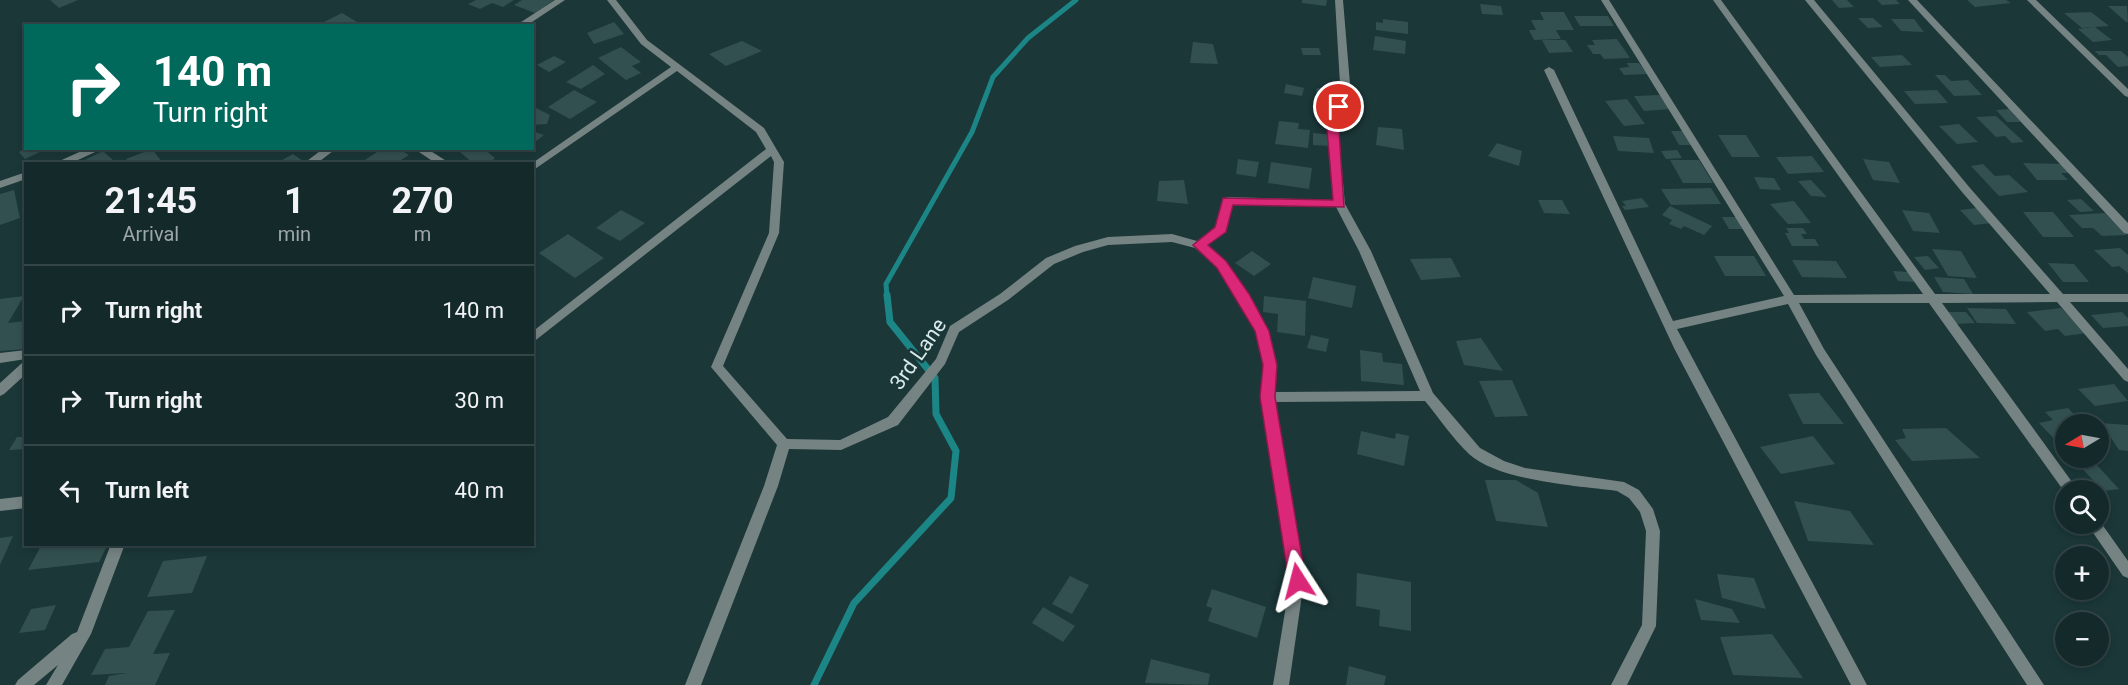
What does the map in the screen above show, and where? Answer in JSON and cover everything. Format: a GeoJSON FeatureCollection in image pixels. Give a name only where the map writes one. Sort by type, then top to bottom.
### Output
{"type":"FeatureCollection","features":[{"type":"Feature","properties":{"kind":"street"},"geometry":{"type":"LineString","coordinates":[[522,24],[561,0]]}},
{"type":"Feature","properties":{"kind":"street"},"geometry":{"type":"LineString","coordinates":[[1339,0],[1345,84],[1333,130],[1340,204],[1365,251],[1428,396],[1475,452],[1525,473],[1619,486],[1634,494],[1646,509],[1653,531],[1649,626],[1619,685]]}},
{"type":"Feature","properties":{"kind":"street"},"geometry":{"type":"LineString","coordinates":[[1605,0],[1791,299],[1820,352],[2036,685]]}},
{"type":"Feature","properties":{"kind":"street"},"geometry":{"type":"LineString","coordinates":[[1718,0],[1836,168],[1935,300],[2063,480]]}},
{"type":"Feature","properties":{"kind":"street"},"geometry":{"type":"LineString","coordinates":[[1809,0],[2128,377]]}},
{"type":"Feature","properties":{"kind":"street"},"geometry":{"type":"LineString","coordinates":[[1912,0],[2128,230]]}},
{"type":"Feature","properties":{"kind":"street"},"geometry":{"type":"LineString","coordinates":[[2031,0],[2128,94]]}},
{"type":"Feature","properties":{"kind":"street"},"geometry":{"type":"LineString","coordinates":[[614,1],[644,42],[760,130],[779,162],[774,233],[717,367],[784,444],[771,486],[693,685]]}},
{"type":"Feature","properties":{"kind":"street"},"geometry":{"type":"LineString","coordinates":[[534,167],[677,67]]}},
{"type":"Feature","properties":{"kind":"street"},"geometry":{"type":"LineString","coordinates":[[1549,70],[1670,326],[1859,685]]}},
{"type":"Feature","properties":{"kind":"street"},"geometry":{"type":"LineString","coordinates":[[63,162],[94,150]]}},
{"type":"Feature","properties":{"kind":"street"},"geometry":{"type":"LineString","coordinates":[[311,162],[329,150]]}},
{"type":"Feature","properties":{"kind":"street"},"geometry":{"type":"LineString","coordinates":[[422,150],[442,162]]}},
{"type":"Feature","properties":{"kind":"street"},"geometry":{"type":"LineString","coordinates":[[534,337],[772,150]]}},
{"type":"Feature","properties":{"kind":"street"},"geometry":{"type":"LineString","coordinates":[[0,185],[24,177]]}},
{"type":"Feature","properties":{"kind":"street"},"geometry":{"type":"LineString","coordinates":[[1281,685],[1298,581],[1268,397],[1270,365],[1262,331],[1244,298],[1221,265],[1199,245],[1221,229],[1227,201],[1340,204]]}},
{"type":"Feature","properties":{"kind":"street","name":"3rd Lane"},"geometry":{"type":"LineString","coordinates":[[784,444],[841,445],[893,421],[941,361],[954,329],[1004,297],[1050,261],[1079,249],[1108,241],[1172,238],[1199,245]]}},
{"type":"Feature","properties":{"kind":"street"},"geometry":{"type":"LineString","coordinates":[[1670,326],[1791,299],[2128,298]]}},
{"type":"Feature","properties":{"kind":"street"},"geometry":{"type":"LineString","coordinates":[[0,358],[24,354]]}},
{"type":"Feature","properties":{"kind":"street"},"geometry":{"type":"LineString","coordinates":[[0,392],[24,368]]}},
{"type":"Feature","properties":{"kind":"street"},"geometry":{"type":"LineString","coordinates":[[1268,397],[1428,396]]}},
{"type":"Feature","properties":{"kind":"street"},"geometry":{"type":"LineString","coordinates":[[0,505],[24,502]]}},
{"type":"Feature","properties":{"kind":"street"},"geometry":{"type":"LineString","coordinates":[[2101,534],[2128,572]]}},
{"type":"Feature","properties":{"kind":"street"},"geometry":{"type":"LineString","coordinates":[[54,685],[84,634],[117,546]]}},
{"type":"Feature","properties":{"kind":"street"},"geometry":{"type":"LineString","coordinates":[[23,685],[84,634]]}},
{"type":"Feature","properties":{"kind":"building"},"geometry":{"type":"Polygon","coordinates":[[[50,0],[78,0],[59,8],[50,0]]]}},
{"type":"Feature","properties":{"kind":"building"},"geometry":{"type":"Polygon","coordinates":[[[476,0],[514,0],[503,7],[492,3],[480,9],[468,4],[476,0]]]}},
{"type":"Feature","properties":{"kind":"building"},"geometry":{"type":"Polygon","coordinates":[[[522,0],[554,0],[535,13],[514,5],[522,0]]]}},
{"type":"Feature","properties":{"kind":"building"},"geometry":{"type":"Polygon","coordinates":[[[1302,0],[1327,0],[1326,6],[1302,3],[1302,0]]]}},
{"type":"Feature","properties":{"kind":"building"},"geometry":{"type":"Polygon","coordinates":[[[1832,0],[1847,0],[1854,7],[1839,8],[1832,0]]]}},
{"type":"Feature","properties":{"kind":"building"},"geometry":{"type":"Polygon","coordinates":[[[1877,0],[1896,0],[1900,4],[1882,5],[1877,0]]]}},
{"type":"Feature","properties":{"kind":"building"},"geometry":{"type":"Polygon","coordinates":[[[1967,0],[2006,0],[2011,3],[1975,7],[1967,0]]]}},
{"type":"Feature","properties":{"kind":"building"},"geometry":{"type":"Polygon","coordinates":[[[1480,4],[1501,6],[1503,15],[1482,14],[1480,4]]]}},
{"type":"Feature","properties":{"kind":"building"},"geometry":{"type":"Polygon","coordinates":[[[2108,6],[2127,6],[2128,22],[2126,22],[2108,6]]]}},
{"type":"Feature","properties":{"kind":"building"},"geometry":{"type":"Polygon","coordinates":[[[1540,12],[1564,12],[1574,30],[1556,30],[1561,39],[1534,40],[1529,30],[1536,30],[1531,20],[1544,20],[1540,12]]]}},
{"type":"Feature","properties":{"kind":"building"},"geometry":{"type":"Polygon","coordinates":[[[2091,12],[2109,26],[2095,27],[2112,40],[2093,42],[2078,29],[2093,27],[2082,28],[2064,13],[2091,12]]]}},
{"type":"Feature","properties":{"kind":"building"},"geometry":{"type":"Polygon","coordinates":[[[342,13],[361,24],[320,24],[342,13]]]}},
{"type":"Feature","properties":{"kind":"building"},"geometry":{"type":"Polygon","coordinates":[[[1574,16],[1608,16],[1614,26],[1580,26],[1574,16]]]}},
{"type":"Feature","properties":{"kind":"building"},"geometry":{"type":"Polygon","coordinates":[[[1858,18],[1873,18],[1883,27],[1868,28],[1858,18]]]}},
{"type":"Feature","properties":{"kind":"building"},"geometry":{"type":"Polygon","coordinates":[[[1383,19],[1408,22],[1408,34],[1376,30],[1376,22],[1383,23],[1383,19]]]}},
{"type":"Feature","properties":{"kind":"building"},"geometry":{"type":"Polygon","coordinates":[[[1891,19],[1914,19],[1924,32],[1901,31],[1891,19]]]}},
{"type":"Feature","properties":{"kind":"building"},"geometry":{"type":"Polygon","coordinates":[[[614,22],[624,34],[594,44],[587,33],[614,22]]]}},
{"type":"Feature","properties":{"kind":"building"},"geometry":{"type":"Polygon","coordinates":[[[1375,36],[1406,41],[1405,54],[1373,50],[1375,36]]]}},
{"type":"Feature","properties":{"kind":"building"},"geometry":{"type":"Polygon","coordinates":[[[1617,39],[1630,58],[1604,59],[1600,54],[1593,54],[1587,45],[1595,45],[1592,40],[1617,39]]]}},
{"type":"Feature","properties":{"kind":"building"},"geometry":{"type":"Polygon","coordinates":[[[1542,40],[1565,40],[1573,52],[1549,53],[1542,40]]]}},
{"type":"Feature","properties":{"kind":"building"},"geometry":{"type":"Polygon","coordinates":[[[742,41],[762,51],[726,66],[709,54],[742,41]]]}},
{"type":"Feature","properties":{"kind":"building"},"geometry":{"type":"Polygon","coordinates":[[[1193,42],[1213,44],[1218,64],[1190,63],[1193,42]]]}},
{"type":"Feature","properties":{"kind":"building"},"geometry":{"type":"Polygon","coordinates":[[[621,47],[641,62],[632,66],[641,73],[626,80],[598,58],[621,47]]]}},
{"type":"Feature","properties":{"kind":"building"},"geometry":{"type":"Polygon","coordinates":[[[1301,48],[1319,48],[1321,55],[1303,55],[1301,48]]]}},
{"type":"Feature","properties":{"kind":"building"},"geometry":{"type":"Polygon","coordinates":[[[2095,51],[2121,51],[2128,57],[2128,66],[2118,67],[2106,55],[2099,55],[2095,51]]]}},
{"type":"Feature","properties":{"kind":"building"},"geometry":{"type":"Polygon","coordinates":[[[1902,55],[1912,65],[1880,67],[1871,57],[1902,55]]]}},
{"type":"Feature","properties":{"kind":"building"},"geometry":{"type":"Polygon","coordinates":[[[554,56],[566,62],[549,72],[537,65],[554,56]]]}},
{"type":"Feature","properties":{"kind":"building"},"geometry":{"type":"Polygon","coordinates":[[[1627,63],[1639,63],[1647,74],[1624,75],[1619,68],[1629,67],[1627,63]]]}},
{"type":"Feature","properties":{"kind":"building"},"geometry":{"type":"Polygon","coordinates":[[[593,65],[605,74],[581,89],[566,82],[593,65]]]}},
{"type":"Feature","properties":{"kind":"building"},"geometry":{"type":"Polygon","coordinates":[[[1935,75],[1945,75],[1951,81],[1968,80],[1982,95],[1954,96],[1935,75]]]}},
{"type":"Feature","properties":{"kind":"building"},"geometry":{"type":"Polygon","coordinates":[[[1286,84],[1304,88],[1302,96],[1284,93],[1286,84]]]}},
{"type":"Feature","properties":{"kind":"building"},"geometry":{"type":"Polygon","coordinates":[[[1317,88],[1336,91],[1335,103],[1315,100],[1317,88]]]}},
{"type":"Feature","properties":{"kind":"building"},"geometry":{"type":"Polygon","coordinates":[[[574,90],[597,102],[570,119],[548,107],[574,90]]]}},
{"type":"Feature","properties":{"kind":"building"},"geometry":{"type":"Polygon","coordinates":[[[1937,90],[1948,103],[1915,104],[1904,91],[1937,90]]]}},
{"type":"Feature","properties":{"kind":"building"},"geometry":{"type":"Polygon","coordinates":[[[1660,95],[1671,109],[1644,111],[1634,96],[1660,95]]]}},
{"type":"Feature","properties":{"kind":"building"},"geometry":{"type":"Polygon","coordinates":[[[1627,99],[1645,124],[1624,126],[1605,101],[1627,99]]]}},
{"type":"Feature","properties":{"kind":"building"},"geometry":{"type":"Polygon","coordinates":[[[534,109],[550,115],[547,124],[534,125],[534,109]]]}},
{"type":"Feature","properties":{"kind":"building"},"geometry":{"type":"Polygon","coordinates":[[[2009,109],[2021,122],[2007,122],[1996,110],[2009,109]]]}},
{"type":"Feature","properties":{"kind":"building"},"geometry":{"type":"Polygon","coordinates":[[[1996,116],[2024,142],[2012,143],[2005,136],[1996,137],[1976,117],[1996,116]]]}},
{"type":"Feature","properties":{"kind":"building"},"geometry":{"type":"Polygon","coordinates":[[[1279,121],[1299,123],[1298,129],[1310,130],[1308,148],[1275,144],[1279,121]]]}},
{"type":"Feature","properties":{"kind":"building"},"geometry":{"type":"Polygon","coordinates":[[[1959,124],[1978,142],[1957,144],[1939,126],[1959,124]]]}},
{"type":"Feature","properties":{"kind":"building"},"geometry":{"type":"Polygon","coordinates":[[[1378,127],[1402,129],[1404,150],[1376,145],[1378,127]]]}},
{"type":"Feature","properties":{"kind":"building"},"geometry":{"type":"Polygon","coordinates":[[[1671,131],[1684,131],[1692,145],[1679,145],[1671,131]]]}},
{"type":"Feature","properties":{"kind":"building"},"geometry":{"type":"Polygon","coordinates":[[[534,132],[544,135],[534,142],[534,132]]]}},
{"type":"Feature","properties":{"kind":"building"},"geometry":{"type":"Polygon","coordinates":[[[1313,133],[1332,135],[1329,146],[1313,145],[1313,133]]]}},
{"type":"Feature","properties":{"kind":"building"},"geometry":{"type":"Polygon","coordinates":[[[1718,135],[1746,135],[1760,157],[1732,157],[1718,135]]]}},
{"type":"Feature","properties":{"kind":"building"},"geometry":{"type":"Polygon","coordinates":[[[1613,136],[1649,138],[1654,153],[1618,151],[1613,136]]]}},
{"type":"Feature","properties":{"kind":"building"},"geometry":{"type":"Polygon","coordinates":[[[1497,143],[1522,151],[1519,166],[1488,156],[1497,143]]]}},
{"type":"Feature","properties":{"kind":"building"},"geometry":{"type":"Polygon","coordinates":[[[24,150],[44,150],[25,159],[19,152],[24,150]]]}},
{"type":"Feature","properties":{"kind":"building"},"geometry":{"type":"Polygon","coordinates":[[[153,150],[162,162],[128,162],[126,159],[153,150]]]}},
{"type":"Feature","properties":{"kind":"building"},"geometry":{"type":"Polygon","coordinates":[[[380,150],[400,150],[409,155],[398,162],[362,162],[380,150]]]}},
{"type":"Feature","properties":{"kind":"building"},"geometry":{"type":"Polygon","coordinates":[[[485,150],[495,158],[491,162],[472,162],[460,152],[485,150]]]}},
{"type":"Feature","properties":{"kind":"building"},"geometry":{"type":"Polygon","coordinates":[[[1677,150],[1682,158],[1666,159],[1661,151],[1677,150]]]}},
{"type":"Feature","properties":{"kind":"building"},"geometry":{"type":"Polygon","coordinates":[[[103,151],[114,161],[113,162],[81,162],[103,151]]]}},
{"type":"Feature","properties":{"kind":"building"},"geometry":{"type":"Polygon","coordinates":[[[293,154],[303,161],[301,162],[279,162],[293,154]]]}},
{"type":"Feature","properties":{"kind":"building"},"geometry":{"type":"Polygon","coordinates":[[[1812,156],[1824,172],[1788,174],[1776,157],[1812,156]]]}},
{"type":"Feature","properties":{"kind":"building"},"geometry":{"type":"Polygon","coordinates":[[[1238,159],[1259,162],[1256,177],[1236,174],[1238,159]]]}},
{"type":"Feature","properties":{"kind":"building"},"geometry":{"type":"Polygon","coordinates":[[[1863,159],[1889,162],[1900,183],[1873,180],[1863,159]]]}},
{"type":"Feature","properties":{"kind":"building"},"geometry":{"type":"Polygon","coordinates":[[[1670,160],[1699,160],[1713,183],[1683,183],[1670,160]]]}},
{"type":"Feature","properties":{"kind":"building"},"geometry":{"type":"Polygon","coordinates":[[[1271,162],[1312,168],[1309,189],[1268,183],[1271,162]]]}},
{"type":"Feature","properties":{"kind":"building"},"geometry":{"type":"Polygon","coordinates":[[[2023,163],[2064,164],[2072,173],[2061,173],[2068,180],[2037,180],[2023,163]]]}},
{"type":"Feature","properties":{"kind":"building"},"geometry":{"type":"Polygon","coordinates":[[[1983,164],[1995,176],[2009,175],[2028,192],[1999,196],[1971,166],[1983,164]]]}},
{"type":"Feature","properties":{"kind":"building"},"geometry":{"type":"Polygon","coordinates":[[[1754,177],[1774,178],[1781,190],[1760,189],[1754,177]]]}},
{"type":"Feature","properties":{"kind":"building"},"geometry":{"type":"Polygon","coordinates":[[[1184,180],[1188,204],[1157,201],[1159,181],[1184,180]]]}},
{"type":"Feature","properties":{"kind":"building"},"geometry":{"type":"Polygon","coordinates":[[[1811,180],[1827,197],[1811,196],[1798,181],[1811,180]]]}},
{"type":"Feature","properties":{"kind":"building"},"geometry":{"type":"Polygon","coordinates":[[[1711,188],[1721,204],[1671,205],[1661,189],[1711,188]]]}},
{"type":"Feature","properties":{"kind":"building"},"geometry":{"type":"Polygon","coordinates":[[[14,190],[20,218],[0,225],[0,194],[14,190]]]}},
{"type":"Feature","properties":{"kind":"building"},"geometry":{"type":"Polygon","coordinates":[[[1642,198],[1649,207],[1625,210],[1622,206],[1626,206],[1622,201],[1642,198]]]}},
{"type":"Feature","properties":{"kind":"building"},"geometry":{"type":"Polygon","coordinates":[[[2081,199],[2094,211],[2080,212],[2067,200],[2081,199]]]}},
{"type":"Feature","properties":{"kind":"building"},"geometry":{"type":"Polygon","coordinates":[[[1538,200],[1562,200],[1570,214],[1544,213],[1538,200]]]}},
{"type":"Feature","properties":{"kind":"building"},"geometry":{"type":"Polygon","coordinates":[[[1794,201],[1811,223],[1788,224],[1770,204],[1794,201]]]}},
{"type":"Feature","properties":{"kind":"building"},"geometry":{"type":"Polygon","coordinates":[[[1670,206],[1712,226],[1704,235],[1684,226],[1681,229],[1669,224],[1672,220],[1662,215],[1670,206]]]}},
{"type":"Feature","properties":{"kind":"building"},"geometry":{"type":"Polygon","coordinates":[[[1977,208],[1992,223],[1974,225],[1960,210],[1977,208]]]}},
{"type":"Feature","properties":{"kind":"building"},"geometry":{"type":"Polygon","coordinates":[[[621,210],[645,223],[620,241],[596,228],[621,210]]]}},
{"type":"Feature","properties":{"kind":"building"},"geometry":{"type":"Polygon","coordinates":[[[1902,210],[1929,213],[1940,233],[1913,231],[1902,210]]]}},
{"type":"Feature","properties":{"kind":"building"},"geometry":{"type":"Polygon","coordinates":[[[2023,212],[2053,212],[2074,237],[2043,237],[2023,212]]]}},
{"type":"Feature","properties":{"kind":"building"},"geometry":{"type":"Polygon","coordinates":[[[2105,213],[2127,235],[2102,236],[2093,228],[2082,228],[2069,215],[2105,213]]]}},
{"type":"Feature","properties":{"kind":"building"},"geometry":{"type":"Polygon","coordinates":[[[1722,217],[1737,217],[1743,229],[1729,229],[1722,217]]]}},
{"type":"Feature","properties":{"kind":"building"},"geometry":{"type":"Polygon","coordinates":[[[1786,228],[1803,228],[1807,234],[1801,234],[1804,239],[1815,239],[1819,246],[1792,246],[1785,233],[1789,233],[1786,228]]]}},
{"type":"Feature","properties":{"kind":"building"},"geometry":{"type":"Polygon","coordinates":[[[568,234],[604,258],[575,278],[539,253],[568,234]]]}},
{"type":"Feature","properties":{"kind":"building"},"geometry":{"type":"Polygon","coordinates":[[[2120,248],[2128,255],[2128,273],[2119,266],[2112,267],[2094,250],[2120,248]]]}},
{"type":"Feature","properties":{"kind":"building"},"geometry":{"type":"Polygon","coordinates":[[[1932,249],[1961,251],[1977,278],[1948,276],[1932,249]]]}},
{"type":"Feature","properties":{"kind":"building"},"geometry":{"type":"Polygon","coordinates":[[[1252,251],[1271,264],[1254,276],[1235,263],[1252,251]]]}},
{"type":"Feature","properties":{"kind":"building"},"geometry":{"type":"Polygon","coordinates":[[[1714,256],[1754,256],[1766,276],[1725,276],[1714,256]]]}},
{"type":"Feature","properties":{"kind":"building"},"geometry":{"type":"Polygon","coordinates":[[[1928,256],[1939,268],[1925,270],[1914,257],[1928,256]]]}},
{"type":"Feature","properties":{"kind":"building"},"geometry":{"type":"Polygon","coordinates":[[[1451,258],[1461,277],[1421,280],[1410,259],[1451,258]]]}},
{"type":"Feature","properties":{"kind":"building"},"geometry":{"type":"Polygon","coordinates":[[[1792,260],[1836,261],[1847,278],[1802,277],[1792,260]]]}},
{"type":"Feature","properties":{"kind":"building"},"geometry":{"type":"Polygon","coordinates":[[[2048,263],[2074,264],[2089,282],[2063,282],[2048,263]]]}},
{"type":"Feature","properties":{"kind":"building"},"geometry":{"type":"Polygon","coordinates":[[[1893,271],[1910,272],[1916,282],[1898,281],[1893,271]]]}},
{"type":"Feature","properties":{"kind":"building"},"geometry":{"type":"Polygon","coordinates":[[[1313,277],[1356,286],[1352,308],[1308,298],[1313,277]]]}},
{"type":"Feature","properties":{"kind":"building"},"geometry":{"type":"Polygon","coordinates":[[[1934,277],[1964,279],[1973,294],[1943,292],[1934,277]]]}},
{"type":"Feature","properties":{"kind":"building"},"geometry":{"type":"Polygon","coordinates":[[[24,296],[8,323],[24,321],[24,349],[0,351],[0,299],[24,296]]]}},
{"type":"Feature","properties":{"kind":"building"},"geometry":{"type":"Polygon","coordinates":[[[1264,296],[1306,301],[1305,336],[1277,332],[1278,314],[1263,312],[1264,296]]]}},
{"type":"Feature","properties":{"kind":"building"},"geometry":{"type":"Polygon","coordinates":[[[1967,308],[2006,309],[2016,324],[1977,323],[1967,308]]]}},
{"type":"Feature","properties":{"kind":"building"},"geometry":{"type":"Polygon","coordinates":[[[2061,308],[2087,333],[2065,336],[2058,329],[2045,331],[2027,312],[2061,308]]]}},
{"type":"Feature","properties":{"kind":"building"},"geometry":{"type":"Polygon","coordinates":[[[1947,312],[1966,312],[1975,323],[1956,324],[1947,312]]]}},
{"type":"Feature","properties":{"kind":"building"},"geometry":{"type":"Polygon","coordinates":[[[2122,312],[2128,318],[2128,326],[2103,328],[2091,315],[2122,312]]]}},
{"type":"Feature","properties":{"kind":"building"},"geometry":{"type":"Polygon","coordinates":[[[1311,335],[1329,339],[1326,352],[1307,348],[1311,335]]]}},
{"type":"Feature","properties":{"kind":"building"},"geometry":{"type":"Polygon","coordinates":[[[1481,338],[1503,371],[1464,365],[1456,341],[1481,338]]]}},
{"type":"Feature","properties":{"kind":"building"},"geometry":{"type":"Polygon","coordinates":[[[1360,350],[1382,353],[1383,362],[1402,364],[1404,385],[1361,381],[1360,350]]]}},
{"type":"Feature","properties":{"kind":"building"},"geometry":{"type":"Polygon","coordinates":[[[1512,380],[1528,416],[1495,417],[1479,381],[1512,380]]]}},
{"type":"Feature","properties":{"kind":"building"},"geometry":{"type":"Polygon","coordinates":[[[2114,384],[2128,401],[2095,406],[2078,389],[2114,384]]]}},
{"type":"Feature","properties":{"kind":"building"},"geometry":{"type":"Polygon","coordinates":[[[1819,393],[1844,424],[1803,424],[1788,394],[1819,393]]]}},
{"type":"Feature","properties":{"kind":"building"},"geometry":{"type":"Polygon","coordinates":[[[2068,408],[2074,414],[2055,414],[2055,440],[2039,423],[2053,420],[2045,412],[2068,408]]]}},
{"type":"Feature","properties":{"kind":"building"},"geometry":{"type":"Polygon","coordinates":[[[2109,424],[2128,425],[2128,451],[2119,450],[2109,435],[2109,424]]]}},
{"type":"Feature","properties":{"kind":"building"},"geometry":{"type":"Polygon","coordinates":[[[1946,428],[1980,458],[1912,461],[1895,440],[1906,438],[1902,429],[1946,428]]]}},
{"type":"Feature","properties":{"kind":"building"},"geometry":{"type":"Polygon","coordinates":[[[1361,431],[1395,439],[1396,433],[1409,436],[1404,466],[1357,454],[1361,431]]]}},
{"type":"Feature","properties":{"kind":"building"},"geometry":{"type":"Polygon","coordinates":[[[1813,436],[1835,464],[1781,474],[1760,447],[1813,436]]]}},
{"type":"Feature","properties":{"kind":"building"},"geometry":{"type":"Polygon","coordinates":[[[17,437],[24,437],[24,449],[9,450],[17,437]]]}},
{"type":"Feature","properties":{"kind":"building"},"geometry":{"type":"Polygon","coordinates":[[[2082,468],[2100,468],[2119,489],[2109,490],[2109,480],[2093,480],[2082,468]]]}},
{"type":"Feature","properties":{"kind":"building"},"geometry":{"type":"Polygon","coordinates":[[[1485,480],[1516,480],[1538,493],[1548,527],[1496,521],[1485,480]]]}},
{"type":"Feature","properties":{"kind":"building"},"geometry":{"type":"Polygon","coordinates":[[[1794,501],[1850,511],[1874,545],[1808,541],[1794,501]]]}},
{"type":"Feature","properties":{"kind":"building"},"geometry":{"type":"Polygon","coordinates":[[[13,536],[0,565],[0,538],[13,536]]]}},
{"type":"Feature","properties":{"kind":"building"},"geometry":{"type":"Polygon","coordinates":[[[41,546],[107,546],[99,562],[28,570],[41,546]]]}},
{"type":"Feature","properties":{"kind":"building"},"geometry":{"type":"Polygon","coordinates":[[[207,556],[192,593],[147,597],[163,561],[207,556]]]}},
{"type":"Feature","properties":{"kind":"building"},"geometry":{"type":"Polygon","coordinates":[[[1357,573],[1411,582],[1411,631],[1379,626],[1380,610],[1356,606],[1357,573]]]}},
{"type":"Feature","properties":{"kind":"building"},"geometry":{"type":"Polygon","coordinates":[[[1717,574],[1754,578],[1766,609],[1722,598],[1717,574]]]}},
{"type":"Feature","properties":{"kind":"building"},"geometry":{"type":"Polygon","coordinates":[[[1070,576],[1089,585],[1072,614],[1052,604],[1070,576]]]}},
{"type":"Feature","properties":{"kind":"building"},"geometry":{"type":"Polygon","coordinates":[[[1212,589],[1266,607],[1257,638],[1208,621],[1212,608],[1206,606],[1212,589]]]}},
{"type":"Feature","properties":{"kind":"building"},"geometry":{"type":"Polygon","coordinates":[[[1695,599],[1732,609],[1740,623],[1701,620],[1695,599]]]}},
{"type":"Feature","properties":{"kind":"building"},"geometry":{"type":"Polygon","coordinates":[[[56,605],[45,630],[19,633],[31,609],[56,605]]]}},
{"type":"Feature","properties":{"kind":"building"},"geometry":{"type":"Polygon","coordinates":[[[1043,607],[1075,626],[1063,642],[1032,623],[1043,607]]]}},
{"type":"Feature","properties":{"kind":"building"},"geometry":{"type":"Polygon","coordinates":[[[175,610],[153,654],[170,653],[155,685],[105,685],[109,676],[127,673],[91,675],[105,649],[129,647],[148,611],[175,610]]]}},
{"type":"Feature","properties":{"kind":"building"},"geometry":{"type":"Polygon","coordinates":[[[1772,634],[1803,678],[1733,675],[1720,637],[1772,634]]]}},
{"type":"Feature","properties":{"kind":"building"},"geometry":{"type":"Polygon","coordinates":[[[1151,659],[1210,674],[1208,685],[1145,683],[1151,659]]]}},
{"type":"Feature","properties":{"kind":"building"},"geometry":{"type":"Polygon","coordinates":[[[1349,666],[1386,676],[1384,685],[1346,685],[1349,666]]]}},
{"type":"Feature","properties":{"kind":"waterway"},"geometry":{"type":"LineString","coordinates":[[887,297],[886,284],[972,132],[993,77],[1028,38],[1076,0]]}},
{"type":"Feature","properties":{"kind":"waterway"},"geometry":{"type":"LineString","coordinates":[[814,685],[854,603],[951,498],[956,451],[936,414],[935,378],[890,322],[887,295]]}},
{"type":"Feature","properties":{"kind":"route"},"geometry":{"type":"LineString","coordinates":[[1298,581],[1268,397],[1270,365],[1262,331],[1244,298],[1221,265],[1199,245],[1221,229],[1227,201],[1340,204],[1333,130],[1339,107]]}}]}
